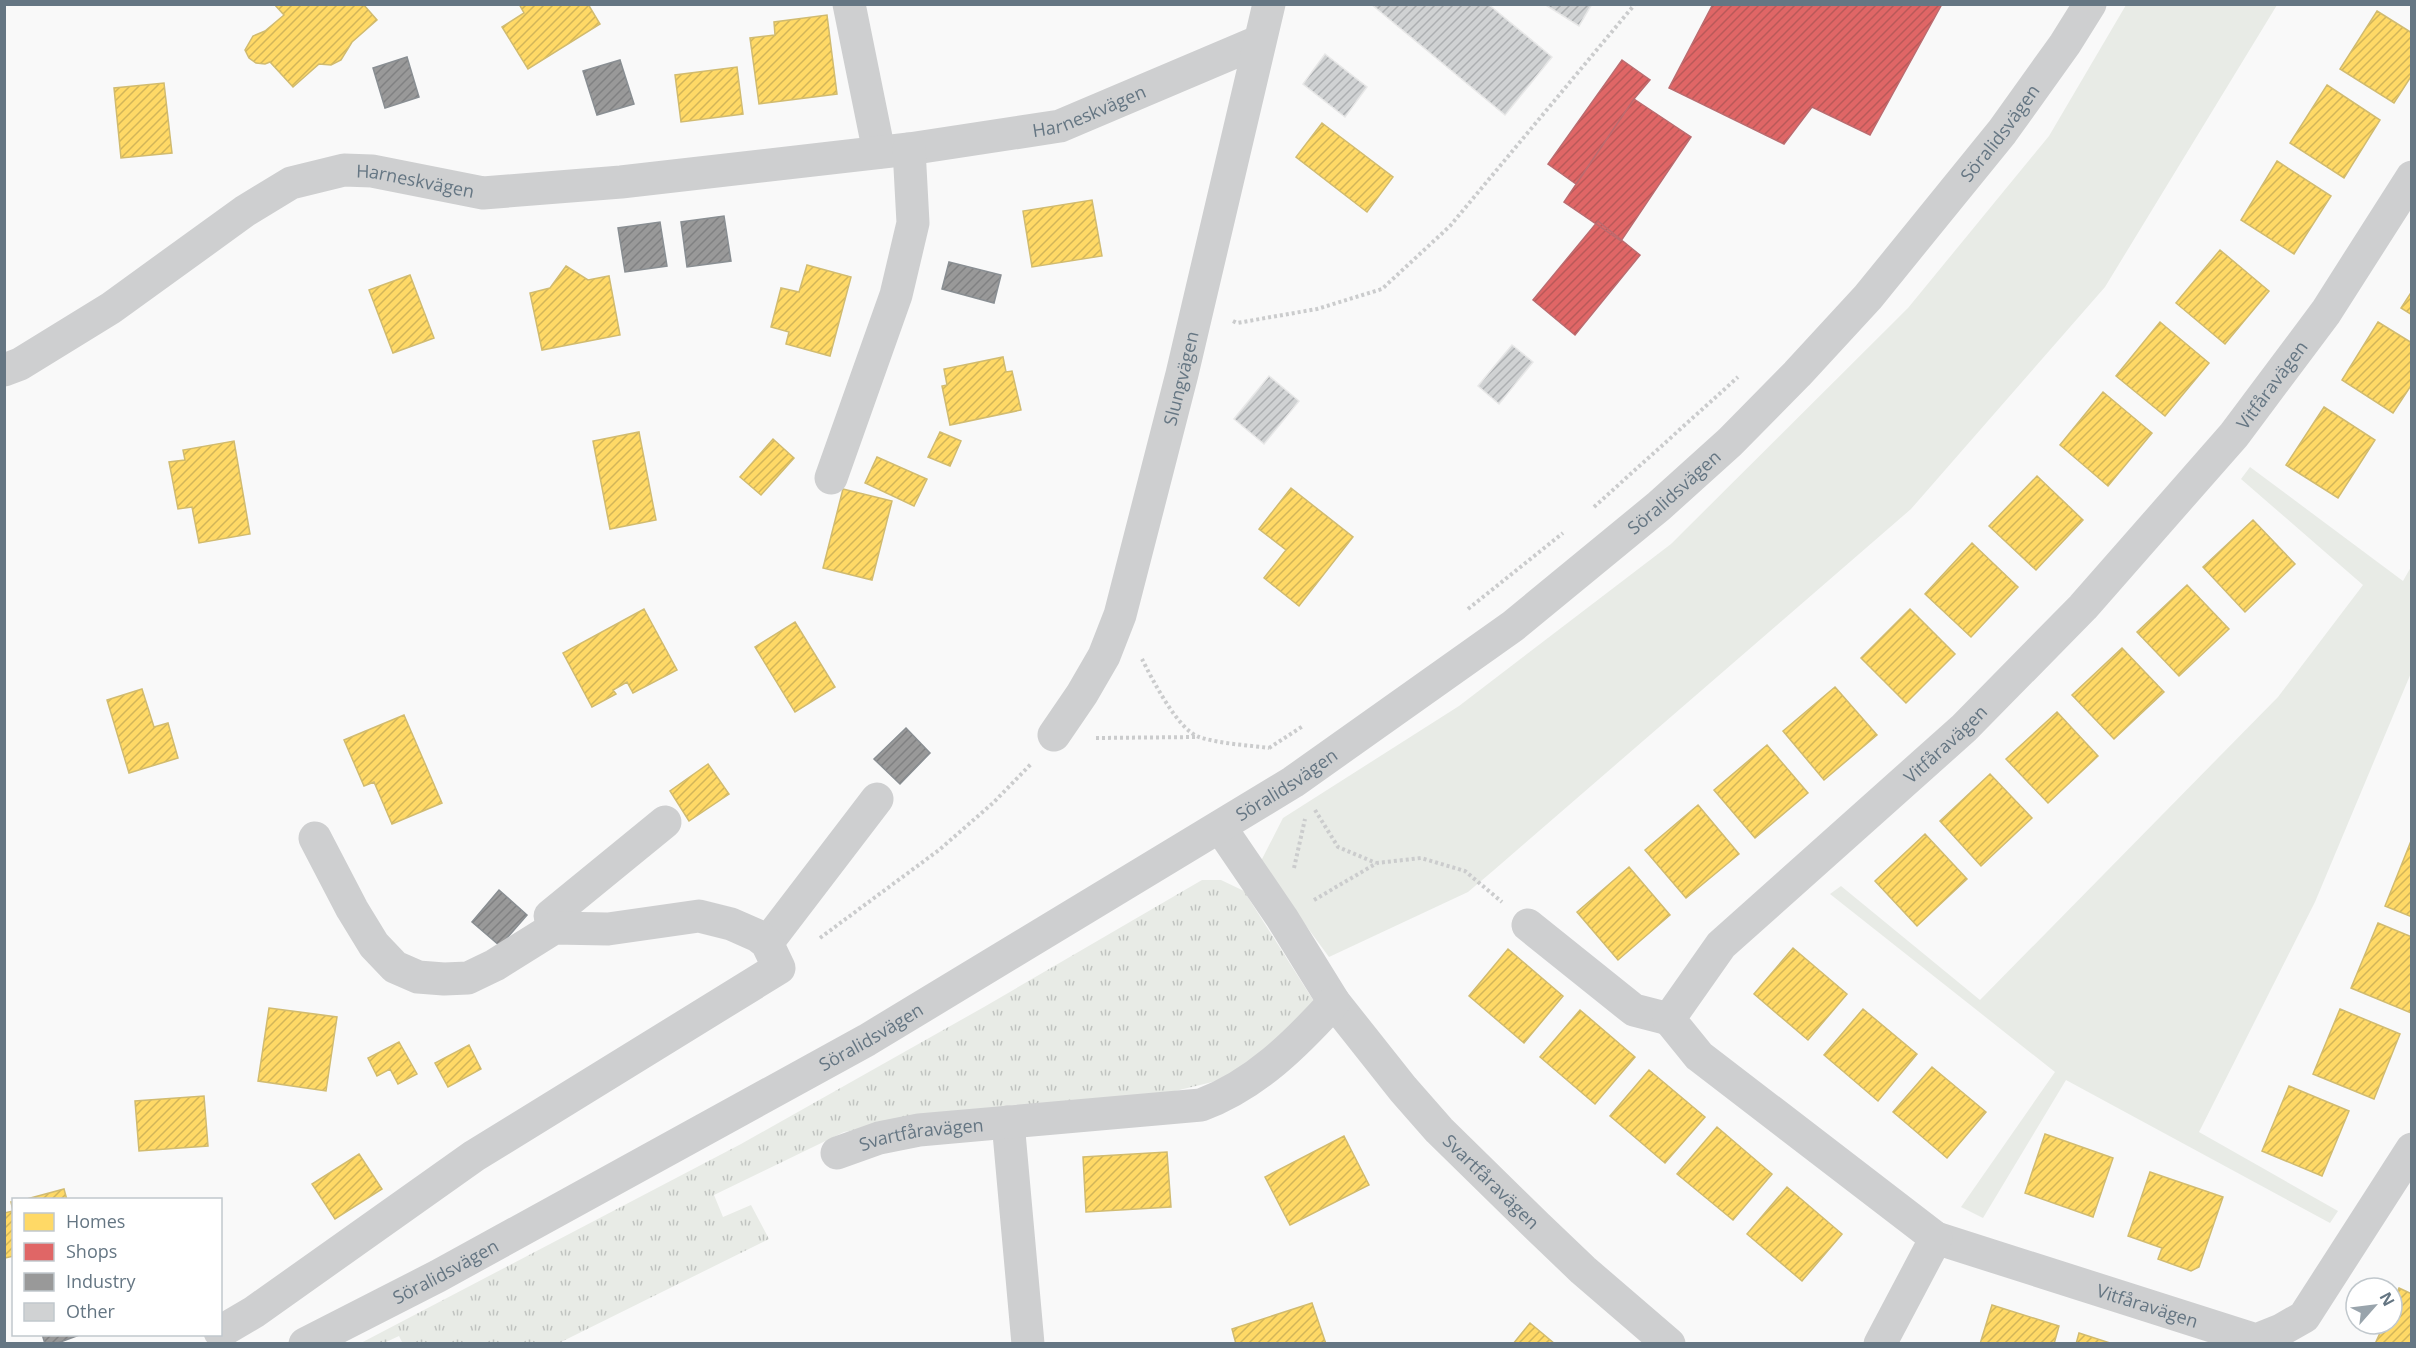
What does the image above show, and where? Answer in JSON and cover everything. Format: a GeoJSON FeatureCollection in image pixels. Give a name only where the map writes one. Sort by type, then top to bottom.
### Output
{"type":"FeatureCollection","features":[{"type":"Feature","properties":{"kind":"street"},"geometry":{"type":"LineString","coordinates":[[831,478],[896,295],[913,223],[894,151],[849,4]]}},
{"type":"Feature","properties":{"kind":"street","name":"Slungvägen"},"geometry":{"type":"LineString","coordinates":[[1054,735],[1104,656],[1120,615],[1197,313],[1258,42],[1269,4]]}},
{"type":"Feature","properties":{"kind":"street","name":"Söralidsvägen"},"geometry":{"type":"LineString","coordinates":[[305,1344],[438,1276],[867,1040],[1220,827],[1301,791],[1513,626],[1659,506],[1730,442],[1868,297],[2002,132],[2065,44],[2090,4]]}},
{"type":"Feature","properties":{"kind":"street","name":"Harneskvägen"},"geometry":{"type":"LineString","coordinates":[[4,370],[20,364],[111,308],[245,211],[291,183],[344,170],[372,171],[483,193],[621,182],[894,151],[1060,126],[1258,42]]}},
{"type":"Feature","properties":{"kind":"street","name":"Vitfåravägen"},"geometry":{"type":"LineString","coordinates":[[2412,177],[2326,312],[2234,435],[2083,607],[1964,728],[1721,945],[1669,1019],[1699,1056],[1936,1238],[2261,1342],[2304,1317],[2412,1149]]}},
{"type":"Feature","properties":{"kind":"street"},"geometry":{"type":"LineString","coordinates":[[222,1331],[254,1312],[474,1156],[773,955],[877,799]]}},
{"type":"Feature","properties":{"kind":"street"},"geometry":{"type":"LineString","coordinates":[[554,928],[550,916],[665,822]]}},
{"type":"Feature","properties":{"kind":"street","name":"Svartfåravägen"},"geometry":{"type":"LineString","coordinates":[[1220,827],[1282,918],[1334,1002],[1438,1130],[1583,1270],[1669,1344]]}},
{"type":"Feature","properties":{"kind":"street"},"geometry":{"type":"LineString","coordinates":[[315,838],[374,945],[394,967],[418,977],[468,978],[495,965],[554,928],[608,929],[699,916],[731,924],[758,936],[773,955]]}},
{"type":"Feature","properties":{"kind":"street"},"geometry":{"type":"LineString","coordinates":[[1528,925],[1634,1010],[1669,1019]]}},
{"type":"Feature","properties":{"kind":"street","name":"Svartfåravägen"},"geometry":{"type":"LineString","coordinates":[[837,1153],[879,1138],[919,1130],[1201,1105],[1223,1097],[1260,1073],[1298,1042],[1334,1002]]}},
{"type":"Feature","properties":{"kind":"street","name":"Svartfåravägen"},"geometry":{"type":"LineString","coordinates":[[1008,1122],[1028,1344]]}},
{"type":"Feature","properties":{"kind":"street"},"geometry":{"type":"LineString","coordinates":[[1880,1344],[1936,1238]]}},
{"type":"Feature","properties":{"kind":"street"},"geometry":{"type":"LineString","coordinates":[[201,1344],[214,1336]]}},
{"type":"Feature","properties":{"kind":"path"},"geometry":{"type":"LineString","coordinates":[[1197,313],[1237,323],[1317,309],[1382,289],[1450,226],[1635,4]]}},
{"type":"Feature","properties":{"kind":"path"},"geometry":{"type":"LineString","coordinates":[[1589,512],[1740,375]]}},
{"type":"Feature","properties":{"kind":"path"},"geometry":{"type":"LineString","coordinates":[[1463,612],[1571,526]]}},
{"type":"Feature","properties":{"kind":"path"},"geometry":{"type":"LineString","coordinates":[[1120,615],[1128,624],[1159,693],[1197,737]]}},
{"type":"Feature","properties":{"kind":"path"},"geometry":{"type":"LineString","coordinates":[[773,955],[939,850],[1026,771],[1054,735],[1067,739],[1197,737],[1269,748],[1308,722]]}},
{"type":"Feature","properties":{"kind":"path"},"geometry":{"type":"LineString","coordinates":[[1269,748],[1338,847],[1377,863]]}},
{"type":"Feature","properties":{"kind":"path"},"geometry":{"type":"LineString","coordinates":[[1282,918],[1301,791]]}},
{"type":"Feature","properties":{"kind":"path"},"geometry":{"type":"LineString","coordinates":[[1282,918],[1377,863],[1421,858],[1465,871],[1528,925]]}},
{"type":"Feature","properties":{"kind":"green space"},"geometry":{"type":"Polygon","coordinates":[[[2126,5],[2277,5],[2105,287],[1911,509],[1494,870],[1468,892],[1329,957],[1260,863],[1283,818],[1459,706],[1671,544],[1908,308],[2049,136],[2126,5]]]}},
{"type":"Feature","properties":{"kind":"green space"},"geometry":{"type":"Polygon","coordinates":[[[2250,467],[2403,581],[2411,567],[2411,673],[2315,902],[2199,1132],[2338,1211],[2330,1223],[2066,1080],[1983,1218],[1961,1207],[2055,1072],[1830,894],[1841,886],[1980,1000],[2278,697],[2363,585],[2241,479],[2250,467]]]}},
{"type":"Feature","properties":{"kind":"green space"},"geometry":{"type":"Polygon","coordinates":[[[1202,880],[1221,880],[1244,891],[1315,1003],[1259,1057],[1225,1079],[1150,1097],[925,1116],[844,1132],[714,1195],[723,1217],[751,1205],[769,1239],[559,1343],[403,1344],[399,1336],[384,1343],[359,1344],[741,1144],[984,1007],[1202,880]]]}},
{"type":"Feature","properties":{"kind":"building: Homes"},"geometry":{"type":"Polygon","coordinates":[[[274,4],[363,4],[377,20],[352,42],[341,60],[331,65],[319,64],[293,87],[270,62],[256,63],[249,58],[245,50],[253,36],[265,31],[284,15],[274,4]]]}},
{"type":"Feature","properties":{"kind":"building: Homes"},"geometry":{"type":"Polygon","coordinates":[[[519,4],[588,4],[600,24],[528,69],[502,27],[524,13],[519,4]]]}},
{"type":"Feature","properties":{"kind":"building: Homes"},"geometry":{"type":"Polygon","coordinates":[[[2377,11],[2412,33],[2412,75],[2394,103],[2340,69],[2377,11]]]}},
{"type":"Feature","properties":{"kind":"building: Homes"},"geometry":{"type":"Polygon","coordinates":[[[827,15],[837,94],[759,104],[750,38],[775,35],[774,22],[827,15]]]}},
{"type":"Feature","properties":{"kind":"building: Homes"},"geometry":{"type":"Polygon","coordinates":[[[737,67],[743,114],[681,122],[675,75],[737,67]]]}},
{"type":"Feature","properties":{"kind":"building: Homes"},"geometry":{"type":"Polygon","coordinates":[[[164,83],[172,153],[121,158],[114,88],[164,83]]]}},
{"type":"Feature","properties":{"kind":"building: Homes"},"geometry":{"type":"Polygon","coordinates":[[[2327,85],[2380,120],[2344,178],[2290,143],[2327,85]]]}},
{"type":"Feature","properties":{"kind":"building: Homes"},"geometry":{"type":"Polygon","coordinates":[[[1322,123],[1393,177],[1367,212],[1296,157],[1322,123]]]}},
{"type":"Feature","properties":{"kind":"building: Homes"},"geometry":{"type":"Polygon","coordinates":[[[2277,161],[2331,196],[2294,254],[2241,220],[2277,161]]]}},
{"type":"Feature","properties":{"kind":"building: Homes"},"geometry":{"type":"Polygon","coordinates":[[[1092,200],[1102,256],[1032,267],[1023,211],[1092,200]]]}},
{"type":"Feature","properties":{"kind":"building: Homes"},"geometry":{"type":"Polygon","coordinates":[[[2220,250],[2269,291],[2225,344],[2176,303],[2220,250]]]}},
{"type":"Feature","properties":{"kind":"building: Homes"},"geometry":{"type":"Polygon","coordinates":[[[807,265],[851,277],[830,356],[786,344],[789,332],[771,327],[781,288],[799,292],[807,265]]]}},
{"type":"Feature","properties":{"kind":"building: Homes"},"geometry":{"type":"Polygon","coordinates":[[[566,266],[588,280],[609,276],[620,335],[542,350],[530,293],[550,288],[566,266]]]}},
{"type":"Feature","properties":{"kind":"building: Homes"},"geometry":{"type":"Polygon","coordinates":[[[410,275],[434,338],[393,353],[369,290],[410,275]]]}},
{"type":"Feature","properties":{"kind":"building: Homes"},"geometry":{"type":"Polygon","coordinates":[[[2412,291],[2412,315],[2401,308],[2412,291]]]}},
{"type":"Feature","properties":{"kind":"building: Homes"},"geometry":{"type":"Polygon","coordinates":[[[2160,322],[2209,363],[2165,416],[2116,376],[2160,322]]]}},
{"type":"Feature","properties":{"kind":"building: Homes"},"geometry":{"type":"Polygon","coordinates":[[[2378,322],[2412,343],[2412,384],[2393,413],[2342,380],[2378,322]]]}},
{"type":"Feature","properties":{"kind":"building: Homes"},"geometry":{"type":"Polygon","coordinates":[[[1003,357],[1006,372],[1012,371],[1021,410],[950,425],[942,386],[947,385],[944,369],[1003,357]]]}},
{"type":"Feature","properties":{"kind":"building: Homes"},"geometry":{"type":"Polygon","coordinates":[[[2103,392],[2152,433],[2108,486],[2060,445],[2103,392]]]}},
{"type":"Feature","properties":{"kind":"building: Homes"},"geometry":{"type":"Polygon","coordinates":[[[2324,407],[2375,440],[2338,498],[2286,465],[2324,407]]]}},
{"type":"Feature","properties":{"kind":"building: Homes"},"geometry":{"type":"Polygon","coordinates":[[[639,432],[656,520],[610,529],[593,441],[639,432]]]}},
{"type":"Feature","properties":{"kind":"building: Homes"},"geometry":{"type":"Polygon","coordinates":[[[940,432],[961,441],[950,466],[928,457],[940,432]]]}},
{"type":"Feature","properties":{"kind":"building: Homes"},"geometry":{"type":"Polygon","coordinates":[[[773,439],[794,458],[761,495],[740,477],[773,439]]]}},
{"type":"Feature","properties":{"kind":"building: Homes"},"geometry":{"type":"Polygon","coordinates":[[[234,441],[250,534],[199,543],[192,507],[178,509],[169,462],[185,460],[183,450],[234,441]]]}},
{"type":"Feature","properties":{"kind":"building: Homes"},"geometry":{"type":"Polygon","coordinates":[[[877,457],[927,479],[914,506],[865,483],[877,457]]]}},
{"type":"Feature","properties":{"kind":"building: Homes"},"geometry":{"type":"Polygon","coordinates":[[[2037,476],[2083,520],[2036,570],[1989,526],[2037,476]]]}},
{"type":"Feature","properties":{"kind":"building: Homes"},"geometry":{"type":"Polygon","coordinates":[[[1291,488],[1353,537],[1299,606],[1264,578],[1286,550],[1259,529],[1291,488]]]}},
{"type":"Feature","properties":{"kind":"building: Homes"},"geometry":{"type":"Polygon","coordinates":[[[843,489],[892,501],[872,580],[823,568],[843,489]]]}},
{"type":"Feature","properties":{"kind":"building: Homes"},"geometry":{"type":"Polygon","coordinates":[[[2253,520],[2295,564],[2245,612],[2203,567],[2253,520]]]}},
{"type":"Feature","properties":{"kind":"building: Homes"},"geometry":{"type":"Polygon","coordinates":[[[1972,543],[2018,587],[1971,637],[1925,594],[1972,543]]]}},
{"type":"Feature","properties":{"kind":"building: Homes"},"geometry":{"type":"Polygon","coordinates":[[[2187,585],[2229,629],[2179,676],[2137,632],[2187,585]]]}},
{"type":"Feature","properties":{"kind":"building: Homes"},"geometry":{"type":"Polygon","coordinates":[[[644,609],[677,670],[633,693],[627,682],[613,690],[616,694],[592,707],[563,653],[644,609]]]}},
{"type":"Feature","properties":{"kind":"building: Homes"},"geometry":{"type":"Polygon","coordinates":[[[1910,609],[1955,654],[1906,703],[1861,658],[1910,609]]]}},
{"type":"Feature","properties":{"kind":"building: Homes"},"geometry":{"type":"Polygon","coordinates":[[[795,622],[835,687],[795,712],[755,647],[795,622]]]}},
{"type":"Feature","properties":{"kind":"building: Homes"},"geometry":{"type":"Polygon","coordinates":[[[2122,648],[2164,692],[2114,739],[2072,695],[2122,648]]]}},
{"type":"Feature","properties":{"kind":"building: Homes"},"geometry":{"type":"Polygon","coordinates":[[[1835,687],[1877,735],[1824,780],[1783,731],[1835,687]]]}},
{"type":"Feature","properties":{"kind":"building: Homes"},"geometry":{"type":"Polygon","coordinates":[[[142,689],[154,727],[168,723],[178,758],[129,773],[107,700],[142,689]]]}},
{"type":"Feature","properties":{"kind":"building: Homes"},"geometry":{"type":"Polygon","coordinates":[[[2057,712],[2098,756],[2048,803],[2006,759],[2057,712]]]}},
{"type":"Feature","properties":{"kind":"building: Homes"},"geometry":{"type":"Polygon","coordinates":[[[404,715],[442,803],[392,824],[374,782],[364,786],[344,740],[404,715]]]}},
{"type":"Feature","properties":{"kind":"building: Homes"},"geometry":{"type":"Polygon","coordinates":[[[1767,745],[1808,793],[1755,838],[1714,790],[1767,745]]]}},
{"type":"Feature","properties":{"kind":"building: Homes"},"geometry":{"type":"Polygon","coordinates":[[[708,764],[729,794],[689,821],[670,791],[708,764]]]}},
{"type":"Feature","properties":{"kind":"building: Homes"},"geometry":{"type":"Polygon","coordinates":[[[1990,774],[2032,818],[1981,866],[1940,821],[1990,774]]]}},
{"type":"Feature","properties":{"kind":"building: Homes"},"geometry":{"type":"Polygon","coordinates":[[[1698,805],[1739,854],[1686,898],[1645,850],[1698,805]]]}},
{"type":"Feature","properties":{"kind":"building: Homes"},"geometry":{"type":"Polygon","coordinates":[[[1925,834],[1967,879],[1917,926],[1875,881],[1925,834]]]}},
{"type":"Feature","properties":{"kind":"building: Homes"},"geometry":{"type":"Polygon","coordinates":[[[2412,841],[2412,917],[2385,906],[2412,841]]]}},
{"type":"Feature","properties":{"kind":"building: Homes"},"geometry":{"type":"Polygon","coordinates":[[[1629,867],[1670,915],[1618,960],[1577,912],[1629,867]]]}},
{"type":"Feature","properties":{"kind":"building: Homes"},"geometry":{"type":"Polygon","coordinates":[[[2378,923],[2412,937],[2411,1013],[2351,988],[2378,923]]]}},
{"type":"Feature","properties":{"kind":"building: Homes"},"geometry":{"type":"Polygon","coordinates":[[[1793,948],[1847,994],[1808,1040],[1754,994],[1793,948]]]}},
{"type":"Feature","properties":{"kind":"building: Homes"},"geometry":{"type":"Polygon","coordinates":[[[1508,949],[1563,996],[1524,1043],[1469,996],[1508,949]]]}},
{"type":"Feature","properties":{"kind":"building: Homes"},"geometry":{"type":"Polygon","coordinates":[[[269,1008],[337,1017],[326,1091],[258,1081],[269,1008]]]}},
{"type":"Feature","properties":{"kind":"building: Homes"},"geometry":{"type":"Polygon","coordinates":[[[1863,1009],[1917,1054],[1878,1101],[1824,1055],[1863,1009]]]}},
{"type":"Feature","properties":{"kind":"building: Homes"},"geometry":{"type":"Polygon","coordinates":[[[2340,1009],[2400,1034],[2374,1099],[2313,1074],[2340,1009]]]}},
{"type":"Feature","properties":{"kind":"building: Homes"},"geometry":{"type":"Polygon","coordinates":[[[1580,1010],[1635,1057],[1595,1104],[1540,1057],[1580,1010]]]}},
{"type":"Feature","properties":{"kind":"building: Homes"},"geometry":{"type":"Polygon","coordinates":[[[399,1042],[417,1074],[398,1084],[390,1069],[377,1076],[368,1058],[399,1042]]]}},
{"type":"Feature","properties":{"kind":"building: Homes"},"geometry":{"type":"Polygon","coordinates":[[[469,1045],[481,1069],[448,1087],[435,1063],[469,1045]]]}},
{"type":"Feature","properties":{"kind":"building: Homes"},"geometry":{"type":"Polygon","coordinates":[[[1932,1067],[1986,1112],[1947,1158],[1893,1112],[1932,1067]]]}},
{"type":"Feature","properties":{"kind":"building: Homes"},"geometry":{"type":"Polygon","coordinates":[[[1649,1070],[1705,1117],[1665,1163],[1610,1116],[1649,1070]]]}},
{"type":"Feature","properties":{"kind":"building: Homes"},"geometry":{"type":"Polygon","coordinates":[[[2289,1086],[2349,1111],[2322,1176],[2262,1151],[2289,1086]]]}},
{"type":"Feature","properties":{"kind":"building: Homes"},"geometry":{"type":"Polygon","coordinates":[[[204,1096],[208,1146],[139,1151],[135,1101],[204,1096]]]}},
{"type":"Feature","properties":{"kind":"building: Homes"},"geometry":{"type":"Polygon","coordinates":[[[1717,1127],[1772,1174],[1733,1220],[1677,1174],[1717,1127]]]}},
{"type":"Feature","properties":{"kind":"building: Homes"},"geometry":{"type":"Polygon","coordinates":[[[2045,1134],[2113,1158],[2093,1217],[2025,1193],[2045,1134]]]}},
{"type":"Feature","properties":{"kind":"building: Homes"},"geometry":{"type":"Polygon","coordinates":[[[1344,1136],[1369,1185],[1290,1225],[1265,1177],[1344,1136]]]}},
{"type":"Feature","properties":{"kind":"building: Homes"},"geometry":{"type":"Polygon","coordinates":[[[1167,1152],[1171,1207],[1086,1212],[1083,1157],[1167,1152]]]}},
{"type":"Feature","properties":{"kind":"building: Homes"},"geometry":{"type":"Polygon","coordinates":[[[359,1154],[382,1189],[335,1219],[312,1184],[359,1154]]]}},
{"type":"Feature","properties":{"kind":"building: Homes"},"geometry":{"type":"Polygon","coordinates":[[[2150,1172],[2223,1197],[2199,1267],[2191,1271],[2158,1259],[2162,1248],[2128,1236],[2150,1172]]]}},
{"type":"Feature","properties":{"kind":"building: Homes"},"geometry":{"type":"Polygon","coordinates":[[[1787,1187],[1842,1234],[1802,1281],[1747,1234],[1787,1187]]]}},
{"type":"Feature","properties":{"kind":"building: Homes"},"geometry":{"type":"Polygon","coordinates":[[[64,1189],[66,1198],[30,1198],[64,1189]]]}},
{"type":"Feature","properties":{"kind":"building: Homes"},"geometry":{"type":"Polygon","coordinates":[[[12,1211],[12,1256],[5,1258],[4,1213],[12,1211]]]}},
{"type":"Feature","properties":{"kind":"building: Homes"},"geometry":{"type":"Polygon","coordinates":[[[2404,1290],[2412,1294],[2412,1344],[2375,1344],[2379,1336],[2404,1336],[2404,1290]]]}},
{"type":"Feature","properties":{"kind":"building: Homes"},"geometry":{"type":"Polygon","coordinates":[[[1312,1303],[1326,1344],[1236,1344],[1232,1329],[1312,1303]]]}},
{"type":"Feature","properties":{"kind":"building: Homes"},"geometry":{"type":"Polygon","coordinates":[[[1992,1305],[2059,1326],[2054,1344],[1980,1344],[1992,1305]]]}},
{"type":"Feature","properties":{"kind":"building: Homes"},"geometry":{"type":"Polygon","coordinates":[[[1530,1323],[1555,1344],[1513,1344],[1530,1323]]]}},
{"type":"Feature","properties":{"kind":"building: Homes"},"geometry":{"type":"Polygon","coordinates":[[[2079,1333],[2113,1344],[2076,1344],[2079,1333]]]}},
{"type":"Feature","properties":{"kind":"building: Shops"},"geometry":{"type":"Polygon","coordinates":[[[1713,4],[1942,4],[1870,135],[1812,107],[1784,144],[1669,88],[1713,4]]]}},
{"type":"Feature","properties":{"kind":"building: Shops"},"geometry":{"type":"Polygon","coordinates":[[[1622,60],[1650,80],[1634,99],[1576,184],[1548,164],[1622,60]]]}},
{"type":"Feature","properties":{"kind":"building: Shops"},"geometry":{"type":"Polygon","coordinates":[[[1634,99],[1691,137],[1621,241],[1564,202],[1634,99]]]}},
{"type":"Feature","properties":{"kind":"building: Shops"},"geometry":{"type":"Polygon","coordinates":[[[1598,221],[1640,255],[1575,335],[1533,300],[1598,221]]]}},
{"type":"Feature","properties":{"kind":"building: Industry"},"geometry":{"type":"Polygon","coordinates":[[[407,57],[419,97],[385,108],[373,68],[407,57]]]}},
{"type":"Feature","properties":{"kind":"building: Industry"},"geometry":{"type":"Polygon","coordinates":[[[620,60],[634,104],[597,115],[583,71],[620,60]]]}},
{"type":"Feature","properties":{"kind":"building: Industry"},"geometry":{"type":"Polygon","coordinates":[[[724,216],[731,261],[687,267],[681,222],[724,216]]]}},
{"type":"Feature","properties":{"kind":"building: Industry"},"geometry":{"type":"Polygon","coordinates":[[[660,222],[667,266],[625,272],[618,228],[660,222]]]}},
{"type":"Feature","properties":{"kind":"building: Industry"},"geometry":{"type":"Polygon","coordinates":[[[949,262],[1001,275],[994,303],[942,289],[949,262]]]}},
{"type":"Feature","properties":{"kind":"building: Industry"},"geometry":{"type":"Polygon","coordinates":[[[906,728],[930,753],[900,784],[874,759],[906,728]]]}},
{"type":"Feature","properties":{"kind":"building: Industry"},"geometry":{"type":"Polygon","coordinates":[[[499,890],[527,915],[500,946],[472,922],[499,890]]]}},
{"type":"Feature","properties":{"kind":"building: Industry"},"geometry":{"type":"Polygon","coordinates":[[[43,1336],[77,1336],[55,1344],[45,1344],[43,1336]]]}},
{"type":"Feature","properties":{"kind":"building: Other"},"geometry":{"type":"Polygon","coordinates":[[[1371,4],[1488,4],[1552,57],[1505,115],[1371,4]]]}},
{"type":"Feature","properties":{"kind":"building: Other"},"geometry":{"type":"Polygon","coordinates":[[[1544,4],[1592,4],[1579,26],[1544,4]]]}},
{"type":"Feature","properties":{"kind":"building: Other"},"geometry":{"type":"Polygon","coordinates":[[[1325,54],[1367,87],[1345,117],[1303,84],[1325,54]]]}},
{"type":"Feature","properties":{"kind":"building: Other"},"geometry":{"type":"Polygon","coordinates":[[[1512,345],[1533,362],[1499,404],[1478,386],[1512,345]]]}},
{"type":"Feature","properties":{"kind":"building: Other"},"geometry":{"type":"Polygon","coordinates":[[[1269,376],[1299,401],[1264,444],[1234,419],[1269,376]]]}}]}
